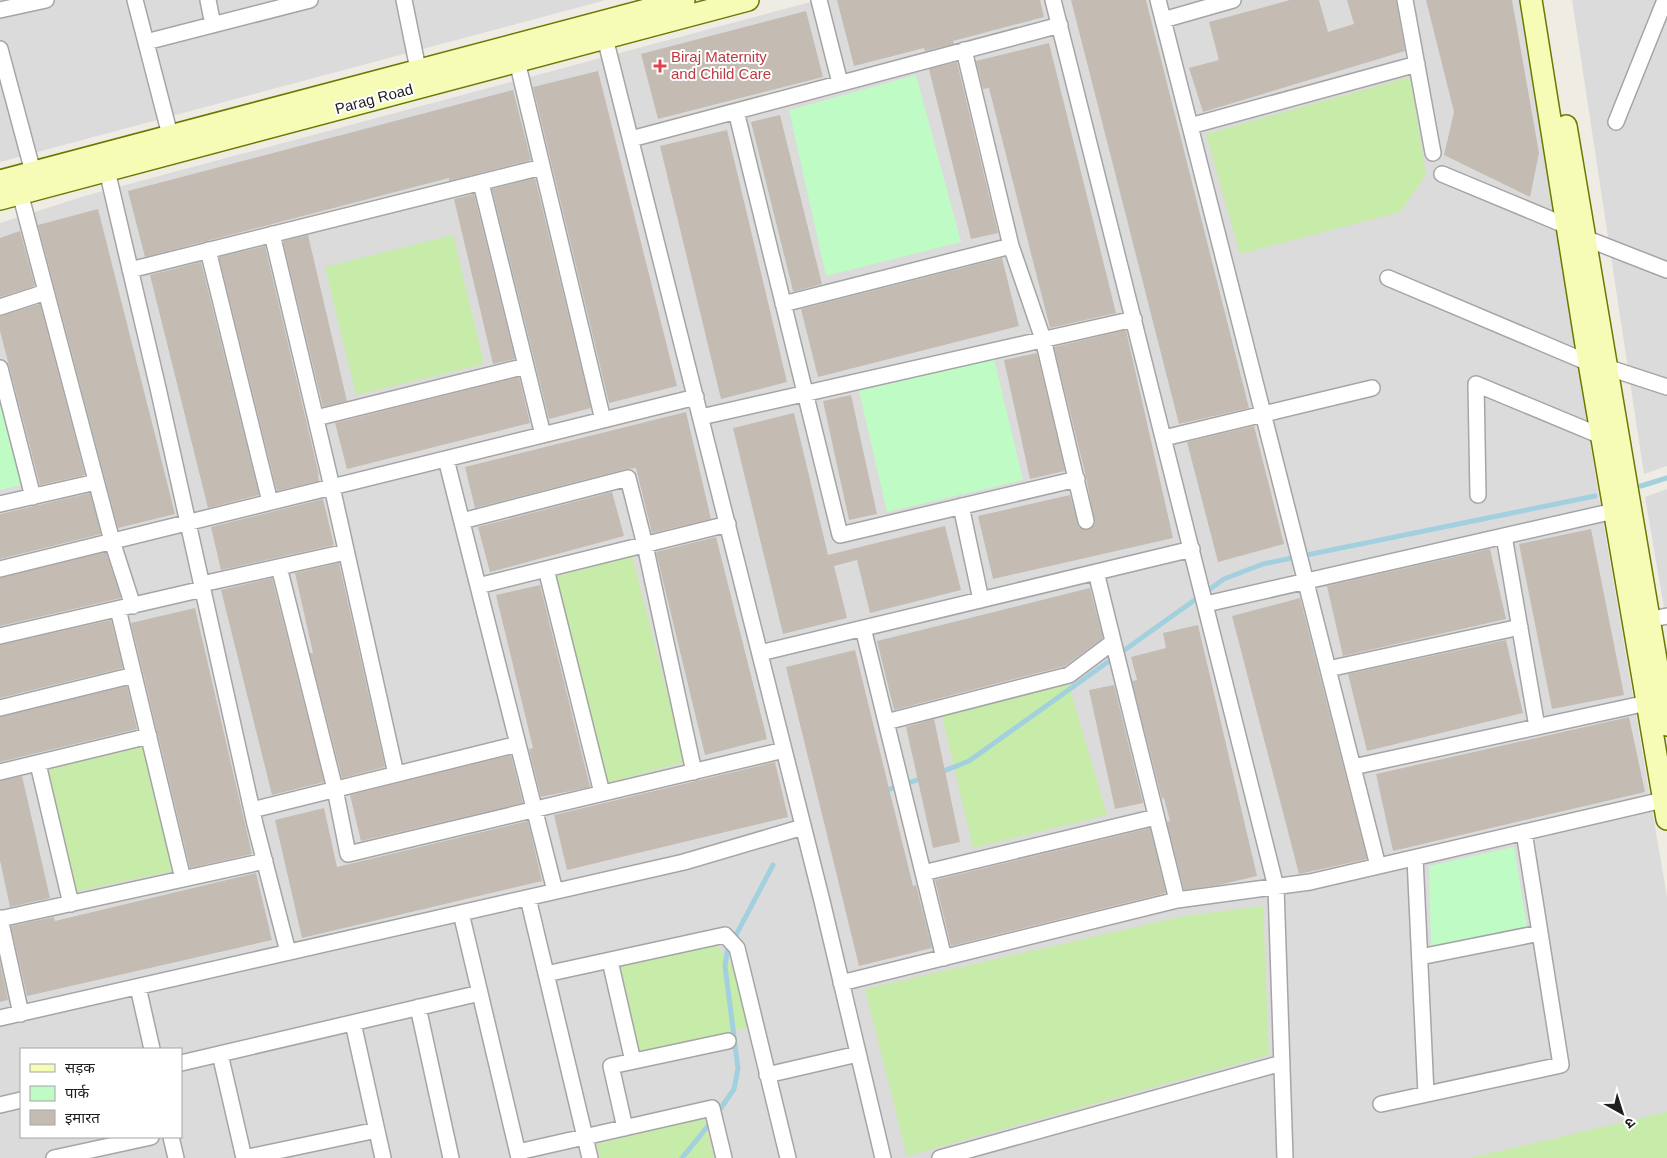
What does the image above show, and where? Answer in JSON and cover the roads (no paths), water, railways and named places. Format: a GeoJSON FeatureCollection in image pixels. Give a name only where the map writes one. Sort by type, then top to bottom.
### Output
{"type":"FeatureCollection","features":[{"type":"Feature","properties":{"kind":"street"},"geometry":{"type":"LineString","coordinates":[[0,10],[46,0]]}},
{"type":"Feature","properties":{"kind":"street"},"geometry":{"type":"LineString","coordinates":[[135,0],[170,135]]}},
{"type":"Feature","properties":{"kind":"street"},"geometry":{"type":"LineString","coordinates":[[208,0],[213,24]]}},
{"type":"Feature","properties":{"kind":"street"},"geometry":{"type":"LineString","coordinates":[[146,42],[310,0]]}},
{"type":"Feature","properties":{"kind":"street"},"geometry":{"type":"LineString","coordinates":[[404,0],[418,69]]}},
{"type":"Feature","properties":{"kind":"street","name":"Parag Road"},"geometry":{"type":"LineString","coordinates":[[0,199],[105,162],[170,135],[418,69],[748,0]]}},
{"type":"Feature","properties":{"kind":"street"},"geometry":{"type":"LineString","coordinates":[[819,0],[840,83]]}},
{"type":"Feature","properties":{"kind":"street"},"geometry":{"type":"LineString","coordinates":[[1053,0],[1276,887],[1285,1158]]}},
{"type":"Feature","properties":{"kind":"street"},"geometry":{"type":"LineString","coordinates":[[1158,0],[1378,866]]}},
{"type":"Feature","properties":{"kind":"street"},"geometry":{"type":"LineString","coordinates":[[1163,20],[1232,0]]}},
{"type":"Feature","properties":{"kind":"street"},"geometry":{"type":"LineString","coordinates":[[1405,0],[1434,154]]}},
{"type":"Feature","properties":{"kind":"street"},"geometry":{"type":"LineString","coordinates":[[1531,0],[1567,226],[1598,365],[1650,619],[1667,725]]}},
{"type":"Feature","properties":{"kind":"street"},"geometry":{"type":"LineString","coordinates":[[841,983],[1177,900],[1310,882],[1524,832],[1666,806],[1647,703],[1650,619],[1614,511],[1601,436],[1598,365],[1585,238],[1545,0]]}},
{"type":"Feature","properties":{"kind":"street"},"geometry":{"type":"LineString","coordinates":[[1616,122],[1665,0]]}},
{"type":"Feature","properties":{"kind":"street","name":"Parag Road"},"geometry":{"type":"LineString","coordinates":[[0,181],[33,172],[105,162],[517,61],[671,2]]}},
{"type":"Feature","properties":{"kind":"street"},"geometry":{"type":"LineString","coordinates":[[631,139],[1060,25]]}},
{"type":"Feature","properties":{"kind":"street"},"geometry":{"type":"LineString","coordinates":[[603,29],[760,653],[883,1158]]}},
{"type":"Feature","properties":{"kind":"street"},"geometry":{"type":"LineString","coordinates":[[0,48],[4,77],[33,172]]}},
{"type":"Feature","properties":{"kind":"street"},"geometry":{"type":"LineString","coordinates":[[964,50],[1012,246],[1043,340],[1086,521]]}},
{"type":"Feature","properties":{"kind":"street"},"geometry":{"type":"LineString","coordinates":[[517,61],[604,420]]}},
{"type":"Feature","properties":{"kind":"street"},"geometry":{"type":"LineString","coordinates":[[1190,126],[1417,64]]}},
{"type":"Feature","properties":{"kind":"street"},"geometry":{"type":"LineString","coordinates":[[736,111],[840,536],[1077,478]]}},
{"type":"Feature","properties":{"kind":"street"},"geometry":{"type":"LineString","coordinates":[[105,162],[252,810],[288,952]]}},
{"type":"Feature","properties":{"kind":"street"},"geometry":{"type":"LineString","coordinates":[[130,270],[542,167]]}},
{"type":"Feature","properties":{"kind":"street"},"geometry":{"type":"LineString","coordinates":[[1442,174],[1567,226],[1585,238],[1667,270]]}},
{"type":"Feature","properties":{"kind":"street"},"geometry":{"type":"LineString","coordinates":[[481,182],[543,435]]}},
{"type":"Feature","properties":{"kind":"street"},"geometry":{"type":"LineString","coordinates":[[20,193],[112,541],[125,608],[134,675],[184,879]]}},
{"type":"Feature","properties":{"kind":"street"},"geometry":{"type":"LineString","coordinates":[[272,234],[332,487],[396,774]]}},
{"type":"Feature","properties":{"kind":"street"},"geometry":{"type":"LineString","coordinates":[[783,304],[1012,246]]}},
{"type":"Feature","properties":{"kind":"street"},"geometry":{"type":"LineString","coordinates":[[208,250],[270,502]]}},
{"type":"Feature","properties":{"kind":"street"},"geometry":{"type":"LineString","coordinates":[[1388,278],[1598,365],[1667,387]]}},
{"type":"Feature","properties":{"kind":"street"},"geometry":{"type":"LineString","coordinates":[[0,307],[46,292]]}},
{"type":"Feature","properties":{"kind":"street"},"geometry":{"type":"LineString","coordinates":[[701,417],[1134,318]]}},
{"type":"Feature","properties":{"kind":"street"},"geometry":{"type":"LineString","coordinates":[[316,418],[526,366]]}},
{"type":"Feature","properties":{"kind":"street"},"geometry":{"type":"LineString","coordinates":[[0,368],[33,497]]}},
{"type":"Feature","properties":{"kind":"street"},"geometry":{"type":"LineString","coordinates":[[1478,495],[1476,384],[1601,436]]}},
{"type":"Feature","properties":{"kind":"street"},"geometry":{"type":"LineString","coordinates":[[1164,438],[1372,388]]}},
{"type":"Feature","properties":{"kind":"street"},"geometry":{"type":"LineString","coordinates":[[0,569],[696,398]]}},
{"type":"Feature","properties":{"kind":"street"},"geometry":{"type":"LineString","coordinates":[[446,459],[555,891]]}},
{"type":"Feature","properties":{"kind":"street"},"geometry":{"type":"LineString","coordinates":[[462,521],[628,478],[645,545],[694,772]]}},
{"type":"Feature","properties":{"kind":"street"},"geometry":{"type":"LineString","coordinates":[[0,504],[96,482]]}},
{"type":"Feature","properties":{"kind":"street"},"geometry":{"type":"LineString","coordinates":[[961,506],[981,600]]}},
{"type":"Feature","properties":{"kind":"street"},"geometry":{"type":"LineString","coordinates":[[1205,602],[1304,574],[1504,536],[1614,511]]}},
{"type":"Feature","properties":{"kind":"street"},"geometry":{"type":"LineString","coordinates":[[478,586],[728,524]]}},
{"type":"Feature","properties":{"kind":"street"},"geometry":{"type":"LineString","coordinates":[[1504,536],[1537,726]]}},
{"type":"Feature","properties":{"kind":"street"},"geometry":{"type":"LineString","coordinates":[[760,653],[1192,549]]}},
{"type":"Feature","properties":{"kind":"street"},"geometry":{"type":"LineString","coordinates":[[0,636],[125,608],[279,567],[346,552]]}},
{"type":"Feature","properties":{"kind":"street"},"geometry":{"type":"LineString","coordinates":[[279,567],[335,789],[348,854],[784,750]]}},
{"type":"Feature","properties":{"kind":"street"},"geometry":{"type":"LineString","coordinates":[[546,569],[602,794]]}},
{"type":"Feature","properties":{"kind":"street"},"geometry":{"type":"LineString","coordinates":[[1096,572],[1177,900]]}},
{"type":"Feature","properties":{"kind":"street"},"geometry":{"type":"LineString","coordinates":[[863,628],[944,958]]}},
{"type":"Feature","properties":{"kind":"street"},"geometry":{"type":"LineString","coordinates":[[1328,669],[1520,628]]}},
{"type":"Feature","properties":{"kind":"street"},"geometry":{"type":"LineString","coordinates":[[886,722],[1069,676],[1114,645]]}},
{"type":"Feature","properties":{"kind":"street"},"geometry":{"type":"LineString","coordinates":[[0,708],[134,675]]}},
{"type":"Feature","properties":{"kind":"street"},"geometry":{"type":"LineString","coordinates":[[1353,767],[1647,703]]}},
{"type":"Feature","properties":{"kind":"street"},"geometry":{"type":"LineString","coordinates":[[0,772],[148,736]]}},
{"type":"Feature","properties":{"kind":"street"},"geometry":{"type":"LineString","coordinates":[[252,810],[518,744]]}},
{"type":"Feature","properties":{"kind":"street"},"geometry":{"type":"LineString","coordinates":[[38,764],[71,904]]}},
{"type":"Feature","properties":{"kind":"street"},"geometry":{"type":"LineString","coordinates":[[923,873],[1156,817]]}},
{"type":"Feature","properties":{"kind":"street"},"geometry":{"type":"LineString","coordinates":[[0,1018],[684,862],[803,827]]}},
{"type":"Feature","properties":{"kind":"street"},"geometry":{"type":"LineString","coordinates":[[1381,1104],[1561,1065],[1524,832]]}},
{"type":"Feature","properties":{"kind":"street"},"geometry":{"type":"LineString","coordinates":[[1415,858],[1426,1094]]}},
{"type":"Feature","properties":{"kind":"street"},"geometry":{"type":"LineString","coordinates":[[21,1014],[0,918],[265,861]]}},
{"type":"Feature","properties":{"kind":"street"},"geometry":{"type":"LineString","coordinates":[[528,898],[590,1158]]}},
{"type":"Feature","properties":{"kind":"street"},"geometry":{"type":"LineString","coordinates":[[461,913],[518,1155],[585,1137],[712,1108],[724,1158]]}},
{"type":"Feature","properties":{"kind":"street"},"geometry":{"type":"LineString","coordinates":[[1420,957],[1540,933]]}},
{"type":"Feature","properties":{"kind":"street"},"geometry":{"type":"LineString","coordinates":[[546,974],[725,935],[736,948],[788,1158]]}},
{"type":"Feature","properties":{"kind":"street"},"geometry":{"type":"LineString","coordinates":[[610,961],[633,1061]]}},
{"type":"Feature","properties":{"kind":"street"},"geometry":{"type":"LineString","coordinates":[[138,987],[152,1048]]}},
{"type":"Feature","properties":{"kind":"street"},"geometry":{"type":"LineString","coordinates":[[182,1063],[480,993]]}},
{"type":"Feature","properties":{"kind":"street"},"geometry":{"type":"LineString","coordinates":[[418,1007],[451,1158]]}},
{"type":"Feature","properties":{"kind":"street"},"geometry":{"type":"LineString","coordinates":[[353,1022],[383,1158]]}},
{"type":"Feature","properties":{"kind":"street"},"geometry":{"type":"LineString","coordinates":[[625,1128],[611,1066],[728,1040]]}},
{"type":"Feature","properties":{"kind":"street"},"geometry":{"type":"LineString","coordinates":[[220,1054],[244,1158],[377,1130]]}},
{"type":"Feature","properties":{"kind":"street"},"geometry":{"type":"LineString","coordinates":[[767,1075],[858,1054]]}},
{"type":"Feature","properties":{"kind":"street"},"geometry":{"type":"LineString","coordinates":[[940,1158],[1282,1063]]}},
{"type":"Feature","properties":{"kind":"street"},"geometry":{"type":"LineString","coordinates":[[0,1104],[20,1100]]}},
{"type":"Feature","properties":{"kind":"street"},"geometry":{"type":"LineString","coordinates":[[54,1158],[108,1152],[148,1138]]}},
{"type":"Feature","properties":{"kind":"street"},"geometry":{"type":"LineString","coordinates":[[172,1138],[176,1158]]}},
{"type":"Feature","properties":{"kind":"waterway"},"geometry":{"type":"LineString","coordinates":[[1641,486],[1667,478]]}},
{"type":"Feature","properties":{"kind":"waterway"},"geometry":{"type":"LineString","coordinates":[[939,773],[969,761],[1224,579],[1263,564],[1595,496]]}},
{"type":"Feature","properties":{"kind":"waterway"},"geometry":{"type":"LineString","coordinates":[[884,791],[923,778]]}},
{"type":"Feature","properties":{"kind":"waterway"},"geometry":{"type":"LineString","coordinates":[[717,1114],[734,1089],[738,1068],[725,966],[727,952],[773,865]]}},
{"type":"Feature","properties":{"kind":"waterway"},"geometry":{"type":"LineString","coordinates":[[682,1158],[712,1121]]}},
{"type":"Feature","properties":{"kind":"place","name":"Biraj Maternity and Child Care"},"geometry":{"type":"Point","coordinates":[660,66]}}]}
